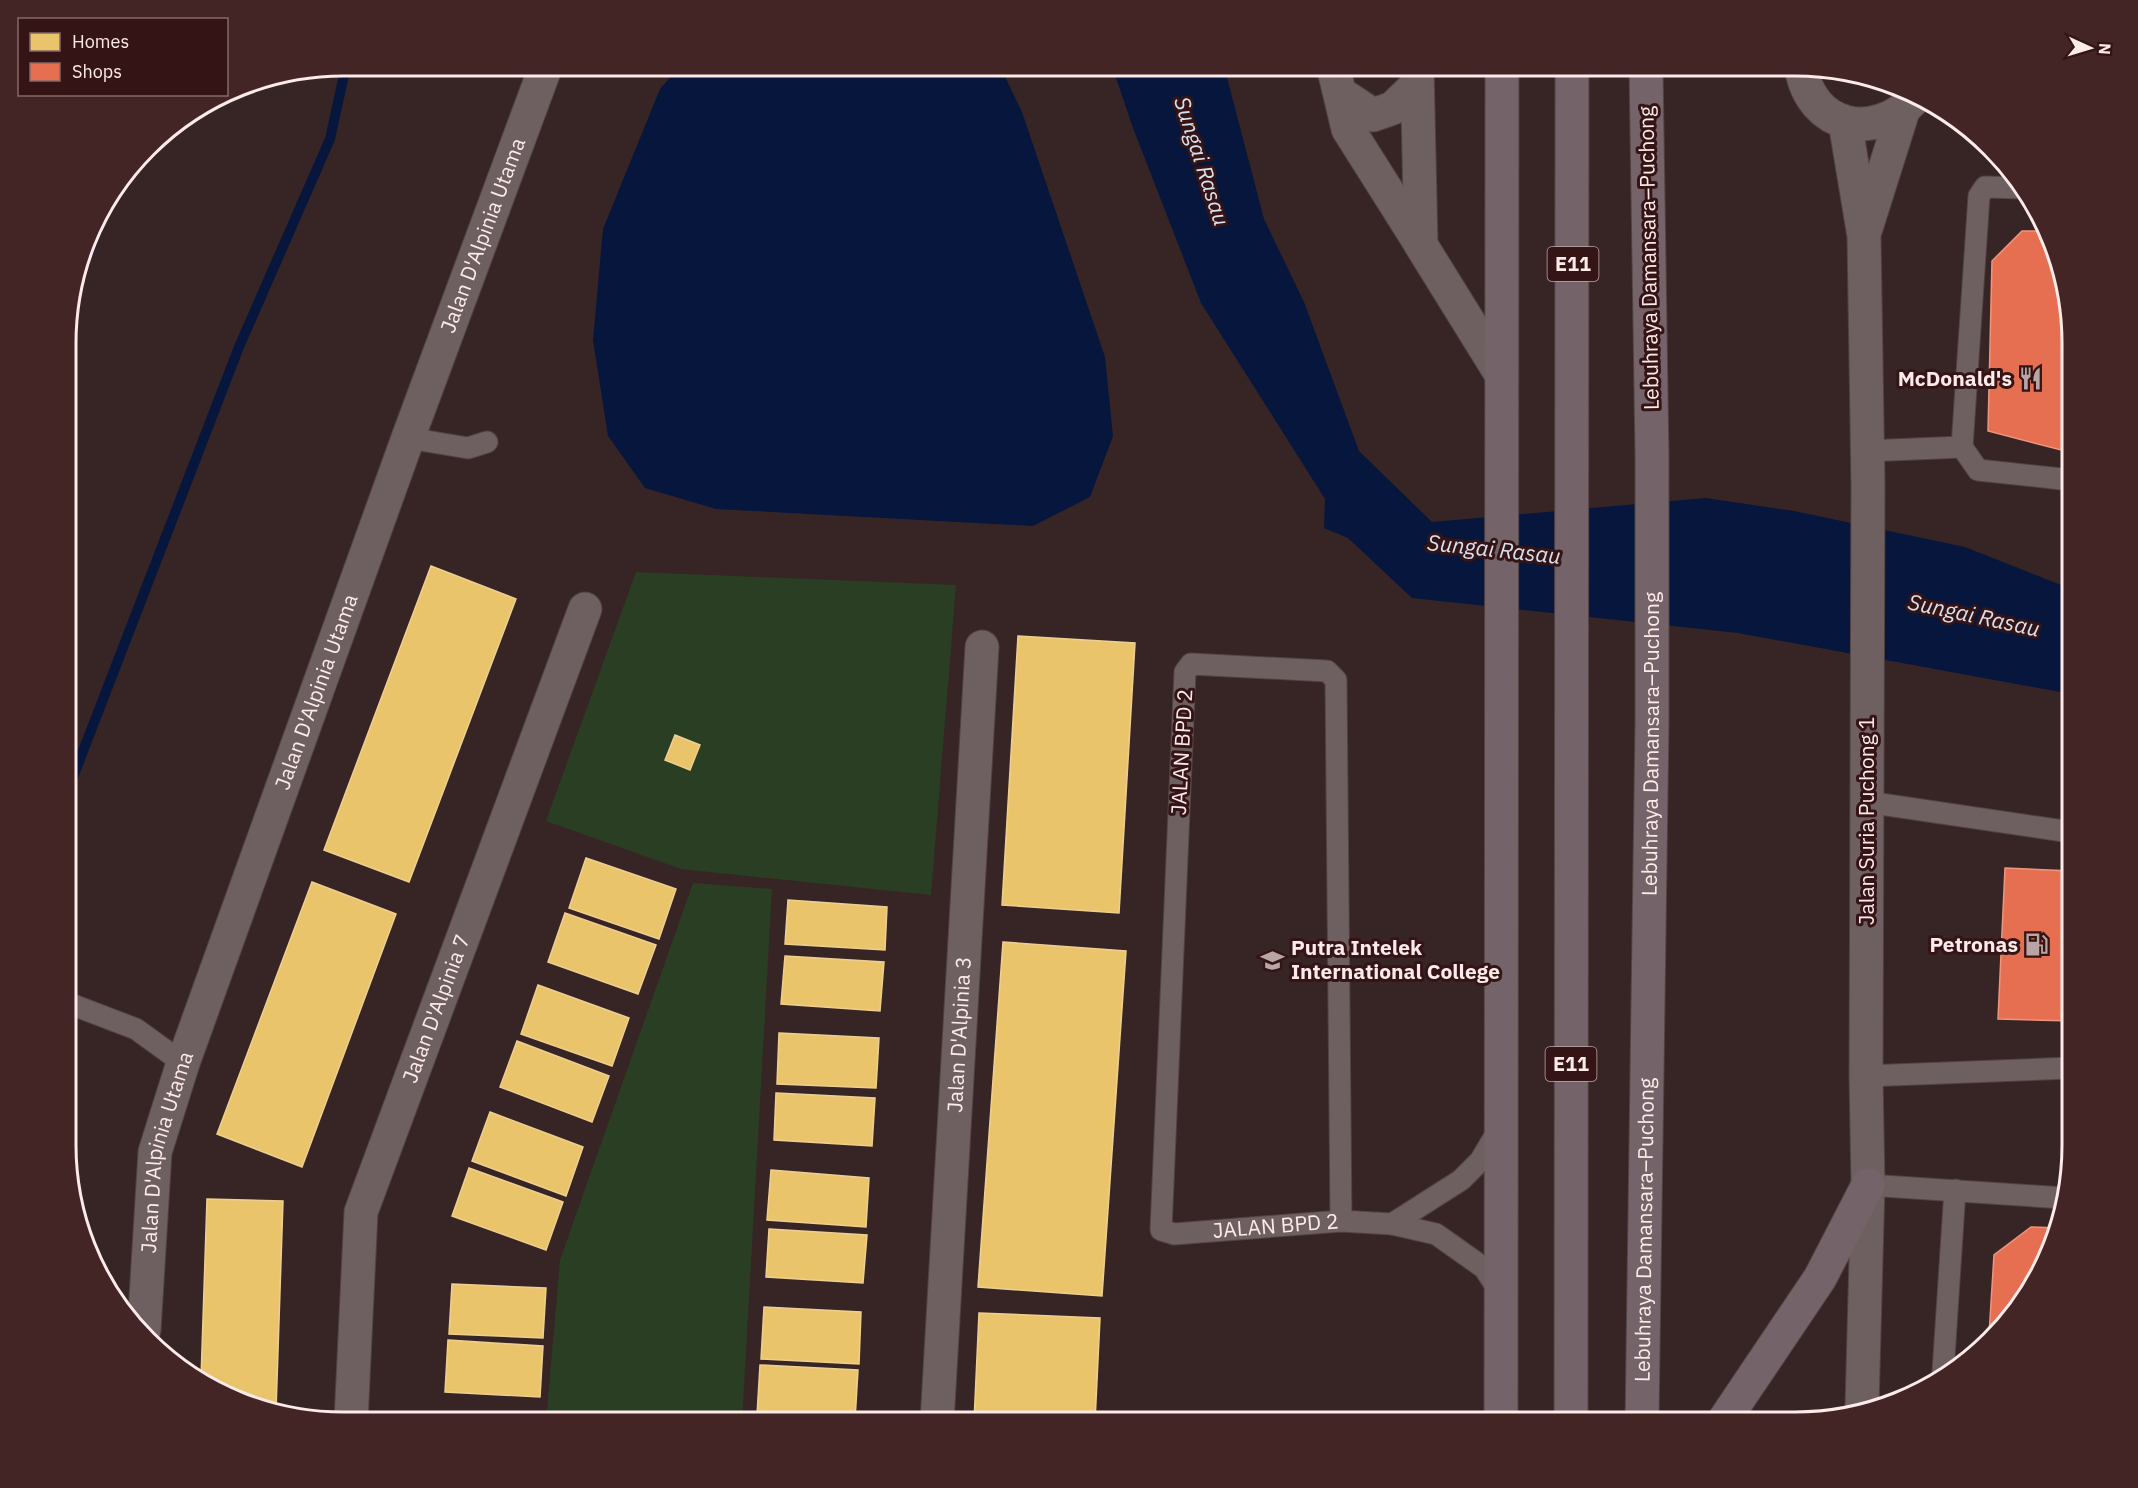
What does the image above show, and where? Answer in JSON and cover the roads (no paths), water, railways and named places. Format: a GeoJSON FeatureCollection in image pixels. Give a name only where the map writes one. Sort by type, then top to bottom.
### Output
{"type":"FeatureCollection","features":[{"type":"Feature","properties":{"kind":"highway"},"geometry":{"type":"LineString","coordinates":[[1501,1412],[1502,76]]}},
{"type":"Feature","properties":{"kind":"highway","name":"E11"},"geometry":{"type":"LineString","coordinates":[[1571,1412],[1570,706],[1574,462],[1572,76]]}},
{"type":"Feature","properties":{"kind":"highway","name":"Lebuhraya Damansara–Puchong"},"geometry":{"type":"LineString","coordinates":[[1642,1412],[1652,723],[1652,456],[1646,76]]}},
{"type":"Feature","properties":{"kind":"highway"},"geometry":{"type":"LineString","coordinates":[[1730,1412],[1820,1278],[1868,1185]]}},
{"type":"Feature","properties":{"kind":"street","name":"Jalan D'Alpinia Utama"},"geometry":{"type":"LineString","coordinates":[[144,1322],[155,1152],[183,1063],[408,438],[542,76]]}},
{"type":"Feature","properties":{"kind":"street"},"geometry":{"type":"LineString","coordinates":[[1417,76],[1421,245]]}},
{"type":"Feature","properties":{"kind":"street"},"geometry":{"type":"LineString","coordinates":[[1337,80],[1373,115],[1393,108],[1417,76]]}},
{"type":"Feature","properties":{"kind":"street"},"geometry":{"type":"LineString","coordinates":[[1802,76],[1813,99],[1827,113],[1845,122],[1865,125],[1888,120],[1909,104]]}},
{"type":"Feature","properties":{"kind":"street"},"geometry":{"type":"LineString","coordinates":[[1337,80],[1348,129],[1501,374]]}},
{"type":"Feature","properties":{"kind":"street","name":"Jalan Suria Puchong 1"},"geometry":{"type":"LineString","coordinates":[[1864,236],[1909,104]]}},
{"type":"Feature","properties":{"kind":"street","name":"Jalan Suria Puchong 1"},"geometry":{"type":"LineString","coordinates":[[1845,122],[1864,236],[1868,485],[1866,1076],[1868,1185],[1862,1402]]}},
{"type":"Feature","properties":{"kind":"street","name":"Jalan D'Alpinia 7"},"geometry":{"type":"LineString","coordinates":[[351,1412],[361,1212],[585,609]]}},
{"type":"Feature","properties":{"kind":"street","name":"Jalan D'Alpinia 3"},"geometry":{"type":"LineString","coordinates":[[938,1412],[982,647]]}},
{"type":"Feature","properties":{"kind":"lane"},"geometry":{"type":"LineString","coordinates":[[2011,188],[1985,187],[1979,196],[1962,447],[1978,470],[2062,479]]}},
{"type":"Feature","properties":{"kind":"lane"},"geometry":{"type":"LineString","coordinates":[[408,438],[468,448],[487,442]]}},
{"type":"Feature","properties":{"kind":"lane"},"geometry":{"type":"LineString","coordinates":[[1867,451],[1962,447]]}},
{"type":"Feature","properties":{"kind":"lane","name":"JALAN BPD 2"},"geometry":{"type":"LineString","coordinates":[[1191,664],[1327,671],[1336,680],[1341,1221],[1174,1234],[1161,1230],[1185,672],[1191,664]]}},
{"type":"Feature","properties":{"kind":"lane"},"geometry":{"type":"LineString","coordinates":[[1867,802],[2062,831]]}},
{"type":"Feature","properties":{"kind":"lane"},"geometry":{"type":"LineString","coordinates":[[76,1007],[136,1029],[183,1063]]}},
{"type":"Feature","properties":{"kind":"lane"},"geometry":{"type":"LineString","coordinates":[[1866,1076],[2062,1068]]}},
{"type":"Feature","properties":{"kind":"lane"},"geometry":{"type":"LineString","coordinates":[[1392,1224],[1461,1180],[1480,1161],[1500,1128]]}},
{"type":"Feature","properties":{"kind":"lane"},"geometry":{"type":"LineString","coordinates":[[1868,1185],[2056,1197]]}},
{"type":"Feature","properties":{"kind":"lane"},"geometry":{"type":"LineString","coordinates":[[1943,1367],[1955,1190]]}},
{"type":"Feature","properties":{"kind":"lane"},"geometry":{"type":"LineString","coordinates":[[1341,1221],[1392,1224],[1436,1233],[1484,1268],[1500,1292]]}},
{"type":"Feature","properties":{"kind":"water"},"geometry":{"type":"Polygon","coordinates":[[[671,76],[1005,76],[1022,112],[1105,357],[1113,436],[1090,497],[1033,526],[716,509],[645,488],[608,436],[593,340],[603,229],[660,89],[671,76]]]}},
{"type":"Feature","properties":{"kind":"water","name":"Sungai Rasau"},"geometry":{"type":"Polygon","coordinates":[[[1115,76],[1227,76],[1264,219],[1304,302],[1359,451],[1432,522],[1706,498],[1794,511],[1965,547],[2062,585],[2062,692],[1738,633],[1412,598],[1348,538],[1324,528],[1325,499],[1201,303],[1133,128],[1115,76]]]}},
{"type":"Feature","properties":{"kind":"waterway"},"geometry":{"type":"LineString","coordinates":[[76,769],[239,347],[330,139],[344,76]]}},
{"type":"Feature","properties":{"kind":"place","name":"McDonald's"},"geometry":{"type":"Point","coordinates":[2030,379]}},
{"type":"Feature","properties":{"kind":"place","name":"Petronas"},"geometry":{"type":"Point","coordinates":[2036,945]}},
{"type":"Feature","properties":{"kind":"place","name":"Putra Intelek International College"},"geometry":{"type":"Point","coordinates":[1273,960]}}]}
